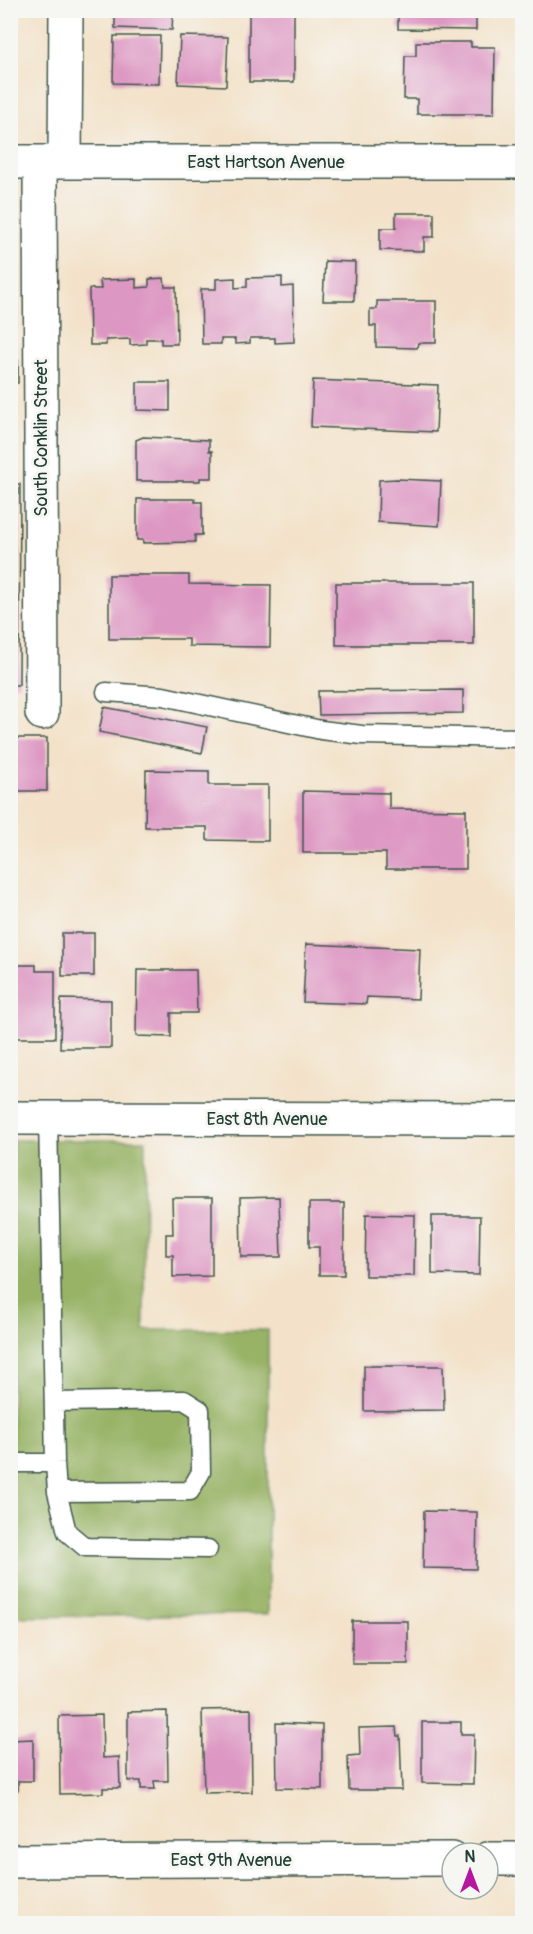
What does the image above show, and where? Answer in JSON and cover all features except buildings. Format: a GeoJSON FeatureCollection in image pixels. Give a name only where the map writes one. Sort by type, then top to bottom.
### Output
{"type":"FeatureCollection","features":[{"type":"Feature","properties":{"kind":"street","name":"South Conklin Street"},"geometry":{"type":"LineString","coordinates":[[42,714],[39,162],[66,10]]}},
{"type":"Feature","properties":{"kind":"street","name":"East Hartson Avenue"},"geometry":{"type":"LineString","coordinates":[[39,162],[522,162]]}},
{"type":"Feature","properties":{"kind":"street","name":"East 8th Avenue"},"geometry":{"type":"LineString","coordinates":[[10,1118],[522,1119]]}},
{"type":"Feature","properties":{"kind":"street","name":"East 9th Avenue"},"geometry":{"type":"LineString","coordinates":[[10,1861],[440,1859]]}},
{"type":"Feature","properties":{"kind":"street"},"geometry":{"type":"LineString","coordinates":[[500,1859],[522,1859]]}},
{"type":"Feature","properties":{"kind":"lane"},"geometry":{"type":"LineString","coordinates":[[106,692],[163,696],[321,730],[352,734],[522,738]]}},
{"type":"Feature","properties":{"kind":"lane"},"geometry":{"type":"LineString","coordinates":[[48,1118],[55,1463],[57,1492],[67,1532],[85,1546],[208,1549]]}},
{"type":"Feature","properties":{"kind":"lane"},"geometry":{"type":"LineString","coordinates":[[55,1402],[184,1400],[200,1410],[201,1472],[190,1491],[57,1492]]}},
{"type":"Feature","properties":{"kind":"lane"},"geometry":{"type":"LineString","coordinates":[[10,1463],[55,1463]]}},
{"type":"Feature","properties":{"kind":"green space"},"geometry":{"type":"Polygon","coordinates":[[[13,1140],[145,1140],[144,1330],[268,1330],[268,1614],[11,1617],[13,1140]]]}}]}
